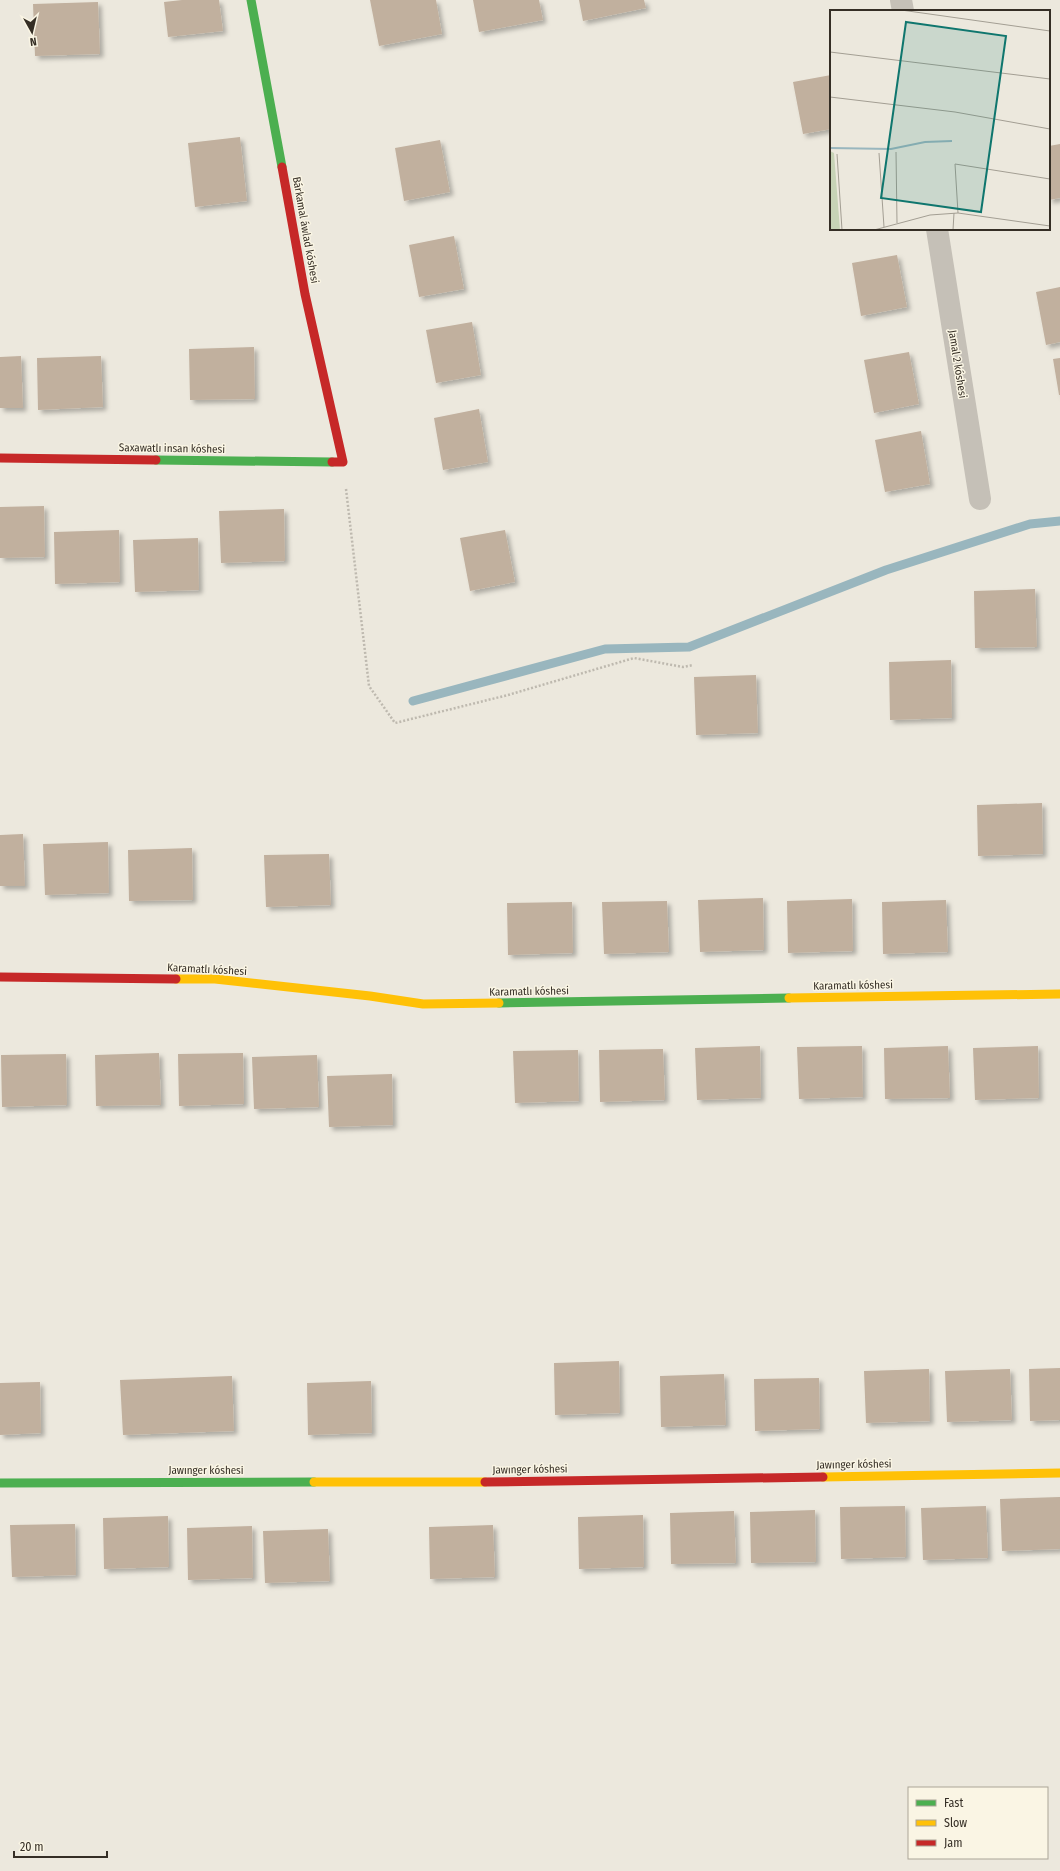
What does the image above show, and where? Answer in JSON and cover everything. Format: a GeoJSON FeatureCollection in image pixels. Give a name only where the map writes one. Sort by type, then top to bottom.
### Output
{"type":"FeatureCollection","features":[{"type":"Feature","properties":{"kind":"street","name":"Bárkamal áwlad kóshesi"},"geometry":{"type":"LineString","coordinates":[[251,0],[305,294],[343,462]]}},
{"type":"Feature","properties":{"kind":"street"},"geometry":{"type":"LineString","coordinates":[[901,0],[903,10]]}},
{"type":"Feature","properties":{"kind":"street","name":"Jamal 2 kóshesi"},"geometry":{"type":"LineString","coordinates":[[936,230],[980,499]]}},
{"type":"Feature","properties":{"kind":"street","name":"Saxawatlı insan kóshesi"},"geometry":{"type":"LineString","coordinates":[[0,458],[343,462]]}},
{"type":"Feature","properties":{"kind":"street","name":"Karamatlı kóshesi"},"geometry":{"type":"LineString","coordinates":[[0,977],[215,979],[370,996],[423,1004],[1060,994]]}},
{"type":"Feature","properties":{"kind":"street","name":"Jawınger kóshesi"},"geometry":{"type":"LineString","coordinates":[[0,1483],[501,1482],[1060,1473]]}},
{"type":"Feature","properties":{"kind":"path"},"geometry":{"type":"LineString","coordinates":[[343,462],[369,686],[395,724],[508,695],[634,658],[683,667],[693,666]]}},
{"type":"Feature","properties":{"kind":"building"},"geometry":{"type":"Polygon","coordinates":[[[182,0],[219,0],[223,31],[168,37],[164,2],[182,0]]]}},
{"type":"Feature","properties":{"kind":"building"},"geometry":{"type":"Polygon","coordinates":[[[370,0],[436,0],[442,34],[379,46],[370,0]]]}},
{"type":"Feature","properties":{"kind":"building"},"geometry":{"type":"Polygon","coordinates":[[[473,0],[539,0],[543,20],[479,32],[473,0]]]}},
{"type":"Feature","properties":{"kind":"building"},"geometry":{"type":"Polygon","coordinates":[[[579,0],[644,0],[646,8],[583,21],[579,0]]]}},
{"type":"Feature","properties":{"kind":"building"},"geometry":{"type":"Polygon","coordinates":[[[98,2],[100,54],[35,56],[33,4],[98,2]]]}},
{"type":"Feature","properties":{"kind":"building"},"geometry":{"type":"Polygon","coordinates":[[[830,75],[830,129],[803,134],[793,82],[830,75]]]}},
{"type":"Feature","properties":{"kind":"building"},"geometry":{"type":"Polygon","coordinates":[[[240,137],[247,201],[195,207],[188,143],[240,137]]]}},
{"type":"Feature","properties":{"kind":"building"},"geometry":{"type":"Polygon","coordinates":[[[440,140],[450,192],[404,201],[395,148],[440,140]]]}},
{"type":"Feature","properties":{"kind":"building"},"geometry":{"type":"Polygon","coordinates":[[[1060,144],[1060,198],[1050,200],[1050,146],[1060,144]]]}},
{"type":"Feature","properties":{"kind":"building"},"geometry":{"type":"Polygon","coordinates":[[[454,236],[464,289],[419,297],[409,245],[454,236]]]}},
{"type":"Feature","properties":{"kind":"building"},"geometry":{"type":"Polygon","coordinates":[[[897,255],[907,307],[861,316],[852,263],[897,255]]]}},
{"type":"Feature","properties":{"kind":"building"},"geometry":{"type":"Polygon","coordinates":[[[1060,287],[1060,342],[1046,345],[1036,292],[1060,287]]]}},
{"type":"Feature","properties":{"kind":"building"},"geometry":{"type":"Polygon","coordinates":[[[472,322],[481,375],[436,383],[426,330],[472,322]]]}},
{"type":"Feature","properties":{"kind":"building"},"geometry":{"type":"Polygon","coordinates":[[[254,347],[255,399],[190,400],[189,349],[254,347]]]}},
{"type":"Feature","properties":{"kind":"building"},"geometry":{"type":"Polygon","coordinates":[[[909,352],[919,404],[874,413],[864,360],[909,352]]]}},
{"type":"Feature","properties":{"kind":"building"},"geometry":{"type":"Polygon","coordinates":[[[21,356],[23,408],[0,408],[0,357],[21,356]]]}},
{"type":"Feature","properties":{"kind":"building"},"geometry":{"type":"Polygon","coordinates":[[[101,356],[103,407],[38,410],[37,358],[101,356]]]}},
{"type":"Feature","properties":{"kind":"building"},"geometry":{"type":"Polygon","coordinates":[[[1060,358],[1060,395],[1059,395],[1053,359],[1060,358]]]}},
{"type":"Feature","properties":{"kind":"building"},"geometry":{"type":"Polygon","coordinates":[[[479,409],[488,462],[443,470],[434,418],[479,409]]]}},
{"type":"Feature","properties":{"kind":"building"},"geometry":{"type":"Polygon","coordinates":[[[921,431],[930,484],[885,492],[875,440],[921,431]]]}},
{"type":"Feature","properties":{"kind":"building"},"geometry":{"type":"Polygon","coordinates":[[[44,506],[45,557],[0,558],[0,507],[44,506]]]}},
{"type":"Feature","properties":{"kind":"building"},"geometry":{"type":"Polygon","coordinates":[[[284,509],[285,561],[221,563],[219,511],[284,509]]]}},
{"type":"Feature","properties":{"kind":"building"},"geometry":{"type":"Polygon","coordinates":[[[119,530],[120,582],[55,584],[54,532],[119,530]]]}},
{"type":"Feature","properties":{"kind":"building"},"geometry":{"type":"Polygon","coordinates":[[[505,530],[515,582],[470,591],[460,538],[505,530]]]}},
{"type":"Feature","properties":{"kind":"building"},"geometry":{"type":"Polygon","coordinates":[[[198,538],[199,590],[135,592],[133,540],[198,538]]]}},
{"type":"Feature","properties":{"kind":"building"},"geometry":{"type":"Polygon","coordinates":[[[1035,589],[1037,647],[975,648],[974,591],[1035,589]]]}},
{"type":"Feature","properties":{"kind":"building"},"geometry":{"type":"Polygon","coordinates":[[[951,660],[952,718],[890,720],[889,662],[951,660]]]}},
{"type":"Feature","properties":{"kind":"building"},"geometry":{"type":"Polygon","coordinates":[[[756,675],[758,733],[696,735],[694,677],[756,675]]]}},
{"type":"Feature","properties":{"kind":"building"},"geometry":{"type":"Polygon","coordinates":[[[1042,803],[1043,854],[978,856],[977,805],[1042,803]]]}},
{"type":"Feature","properties":{"kind":"building"},"geometry":{"type":"Polygon","coordinates":[[[23,834],[25,886],[0,886],[0,835],[23,834]]]}},
{"type":"Feature","properties":{"kind":"building"},"geometry":{"type":"Polygon","coordinates":[[[108,842],[109,893],[45,895],[43,844],[108,842]]]}},
{"type":"Feature","properties":{"kind":"building"},"geometry":{"type":"Polygon","coordinates":[[[192,848],[193,900],[129,901],[128,850],[192,848]]]}},
{"type":"Feature","properties":{"kind":"building"},"geometry":{"type":"Polygon","coordinates":[[[329,854],[331,905],[266,907],[264,855],[329,854]]]}},
{"type":"Feature","properties":{"kind":"building"},"geometry":{"type":"Polygon","coordinates":[[[763,898],[764,950],[700,952],[698,900],[763,898]]]}},
{"type":"Feature","properties":{"kind":"building"},"geometry":{"type":"Polygon","coordinates":[[[852,899],[853,951],[788,953],[787,901],[852,899]]]}},
{"type":"Feature","properties":{"kind":"building"},"geometry":{"type":"Polygon","coordinates":[[[946,900],[948,952],[883,954],[882,902],[946,900]]]}},
{"type":"Feature","properties":{"kind":"building"},"geometry":{"type":"Polygon","coordinates":[[[667,901],[669,952],[604,954],[602,902],[667,901]]]}},
{"type":"Feature","properties":{"kind":"building"},"geometry":{"type":"Polygon","coordinates":[[[572,902],[573,953],[508,955],[507,903],[572,902]]]}},
{"type":"Feature","properties":{"kind":"building"},"geometry":{"type":"Polygon","coordinates":[[[760,1046],[761,1098],[697,1100],[695,1048],[760,1046]]]}},
{"type":"Feature","properties":{"kind":"building"},"geometry":{"type":"Polygon","coordinates":[[[862,1046],[863,1097],[799,1099],[797,1047],[862,1046]]]}},
{"type":"Feature","properties":{"kind":"building"},"geometry":{"type":"Polygon","coordinates":[[[948,1046],[950,1098],[885,1099],[884,1048],[948,1046]]]}},
{"type":"Feature","properties":{"kind":"building"},"geometry":{"type":"Polygon","coordinates":[[[1038,1046],[1039,1098],[975,1100],[973,1048],[1038,1046]]]}},
{"type":"Feature","properties":{"kind":"building"},"geometry":{"type":"Polygon","coordinates":[[[663,1049],[665,1100],[600,1102],[599,1050],[663,1049]]]}},
{"type":"Feature","properties":{"kind":"building"},"geometry":{"type":"Polygon","coordinates":[[[578,1050],[579,1101],[515,1103],[513,1051],[578,1050]]]}},
{"type":"Feature","properties":{"kind":"building"},"geometry":{"type":"Polygon","coordinates":[[[159,1053],[161,1105],[96,1106],[95,1055],[159,1053]]]}},
{"type":"Feature","properties":{"kind":"building"},"geometry":{"type":"Polygon","coordinates":[[[243,1053],[244,1104],[179,1106],[178,1054],[243,1053]]]}},
{"type":"Feature","properties":{"kind":"building"},"geometry":{"type":"Polygon","coordinates":[[[66,1054],[67,1105],[2,1107],[1,1055],[66,1054]]]}},
{"type":"Feature","properties":{"kind":"building"},"geometry":{"type":"Polygon","coordinates":[[[317,1055],[319,1107],[254,1109],[252,1057],[317,1055]]]}},
{"type":"Feature","properties":{"kind":"building"},"geometry":{"type":"Polygon","coordinates":[[[392,1074],[393,1125],[329,1127],[327,1076],[392,1074]]]}},
{"type":"Feature","properties":{"kind":"building"},"geometry":{"type":"Polygon","coordinates":[[[619,1361],[620,1413],[555,1415],[554,1363],[619,1361]]]}},
{"type":"Feature","properties":{"kind":"building"},"geometry":{"type":"Polygon","coordinates":[[[1060,1368],[1060,1420],[1030,1421],[1029,1369],[1060,1368]]]}},
{"type":"Feature","properties":{"kind":"building"},"geometry":{"type":"Polygon","coordinates":[[[929,1369],[930,1421],[866,1423],[864,1371],[929,1369]]]}},
{"type":"Feature","properties":{"kind":"building"},"geometry":{"type":"Polygon","coordinates":[[[1010,1369],[1012,1420],[947,1422],[945,1371],[1010,1369]]]}},
{"type":"Feature","properties":{"kind":"building"},"geometry":{"type":"Polygon","coordinates":[[[724,1374],[726,1425],[661,1427],[660,1376],[724,1374]]]}},
{"type":"Feature","properties":{"kind":"building"},"geometry":{"type":"Polygon","coordinates":[[[232,1376],[234,1431],[123,1435],[120,1380],[232,1376]]]}},
{"type":"Feature","properties":{"kind":"building"},"geometry":{"type":"Polygon","coordinates":[[[819,1378],[820,1429],[755,1431],[754,1379],[819,1378]]]}},
{"type":"Feature","properties":{"kind":"building"},"geometry":{"type":"Polygon","coordinates":[[[371,1381],[372,1433],[308,1435],[307,1383],[371,1381]]]}},
{"type":"Feature","properties":{"kind":"building"},"geometry":{"type":"Polygon","coordinates":[[[40,1382],[41,1433],[0,1435],[0,1383],[40,1382]]]}},
{"type":"Feature","properties":{"kind":"building"},"geometry":{"type":"Polygon","coordinates":[[[1060,1497],[1060,1549],[1002,1551],[1000,1499],[1060,1497]]]}},
{"type":"Feature","properties":{"kind":"building"},"geometry":{"type":"Polygon","coordinates":[[[905,1506],[906,1557],[841,1559],[840,1507],[905,1506]]]}},
{"type":"Feature","properties":{"kind":"building"},"geometry":{"type":"Polygon","coordinates":[[[986,1506],[988,1558],[923,1560],[921,1508],[986,1506]]]}},
{"type":"Feature","properties":{"kind":"building"},"geometry":{"type":"Polygon","coordinates":[[[815,1510],[816,1562],[751,1563],[750,1512],[815,1510]]]}},
{"type":"Feature","properties":{"kind":"building"},"geometry":{"type":"Polygon","coordinates":[[[734,1511],[736,1563],[671,1564],[670,1513],[734,1511]]]}},
{"type":"Feature","properties":{"kind":"building"},"geometry":{"type":"Polygon","coordinates":[[[643,1515],[644,1567],[579,1569],[578,1517],[643,1515]]]}},
{"type":"Feature","properties":{"kind":"building"},"geometry":{"type":"Polygon","coordinates":[[[168,1516],[169,1567],[104,1569],[103,1518],[168,1516]]]}},
{"type":"Feature","properties":{"kind":"building"},"geometry":{"type":"Polygon","coordinates":[[[75,1524],[76,1575],[12,1577],[10,1525],[75,1524]]]}},
{"type":"Feature","properties":{"kind":"building"},"geometry":{"type":"Polygon","coordinates":[[[493,1525],[495,1577],[430,1579],[429,1527],[493,1525]]]}},
{"type":"Feature","properties":{"kind":"building"},"geometry":{"type":"Polygon","coordinates":[[[252,1526],[253,1578],[188,1580],[187,1528],[252,1526]]]}},
{"type":"Feature","properties":{"kind":"building"},"geometry":{"type":"Polygon","coordinates":[[[328,1529],[330,1581],[265,1583],[263,1531],[328,1529]]]}},
{"type":"Feature","properties":{"kind":"waterway"},"geometry":{"type":"LineString","coordinates":[[413,701],[605,649],[689,647],[886,570],[1030,524],[1060,521]]}},
{"type":"Feature","properties":{"kind":"traffic: fast"},"geometry":{"type":"LineString","coordinates":[[251,0],[282,167]]}},
{"type":"Feature","properties":{"kind":"traffic: fast"},"geometry":{"type":"LineString","coordinates":[[156,460],[332,462]]}},
{"type":"Feature","properties":{"kind":"traffic: fast"},"geometry":{"type":"LineString","coordinates":[[499,1003],[789,998]]}},
{"type":"Feature","properties":{"kind":"traffic: fast"},"geometry":{"type":"LineString","coordinates":[[0,1483],[314,1482]]}},
{"type":"Feature","properties":{"kind":"traffic: slow"},"geometry":{"type":"LineString","coordinates":[[176,979],[215,979],[370,996],[423,1004],[499,1003]]}},
{"type":"Feature","properties":{"kind":"traffic: slow"},"geometry":{"type":"LineString","coordinates":[[789,998],[1060,994]]}},
{"type":"Feature","properties":{"kind":"traffic: slow"},"geometry":{"type":"LineString","coordinates":[[823,1477],[1060,1473]]}},
{"type":"Feature","properties":{"kind":"traffic: slow"},"geometry":{"type":"LineString","coordinates":[[314,1482],[485,1482]]}},
{"type":"Feature","properties":{"kind":"traffic: jam"},"geometry":{"type":"LineString","coordinates":[[282,167],[305,294],[343,462],[332,462]]}},
{"type":"Feature","properties":{"kind":"traffic: jam"},"geometry":{"type":"LineString","coordinates":[[0,458],[156,460]]}},
{"type":"Feature","properties":{"kind":"traffic: jam"},"geometry":{"type":"LineString","coordinates":[[0,977],[176,979]]}},
{"type":"Feature","properties":{"kind":"traffic: jam"},"geometry":{"type":"LineString","coordinates":[[485,1482],[823,1477]]}}]}
